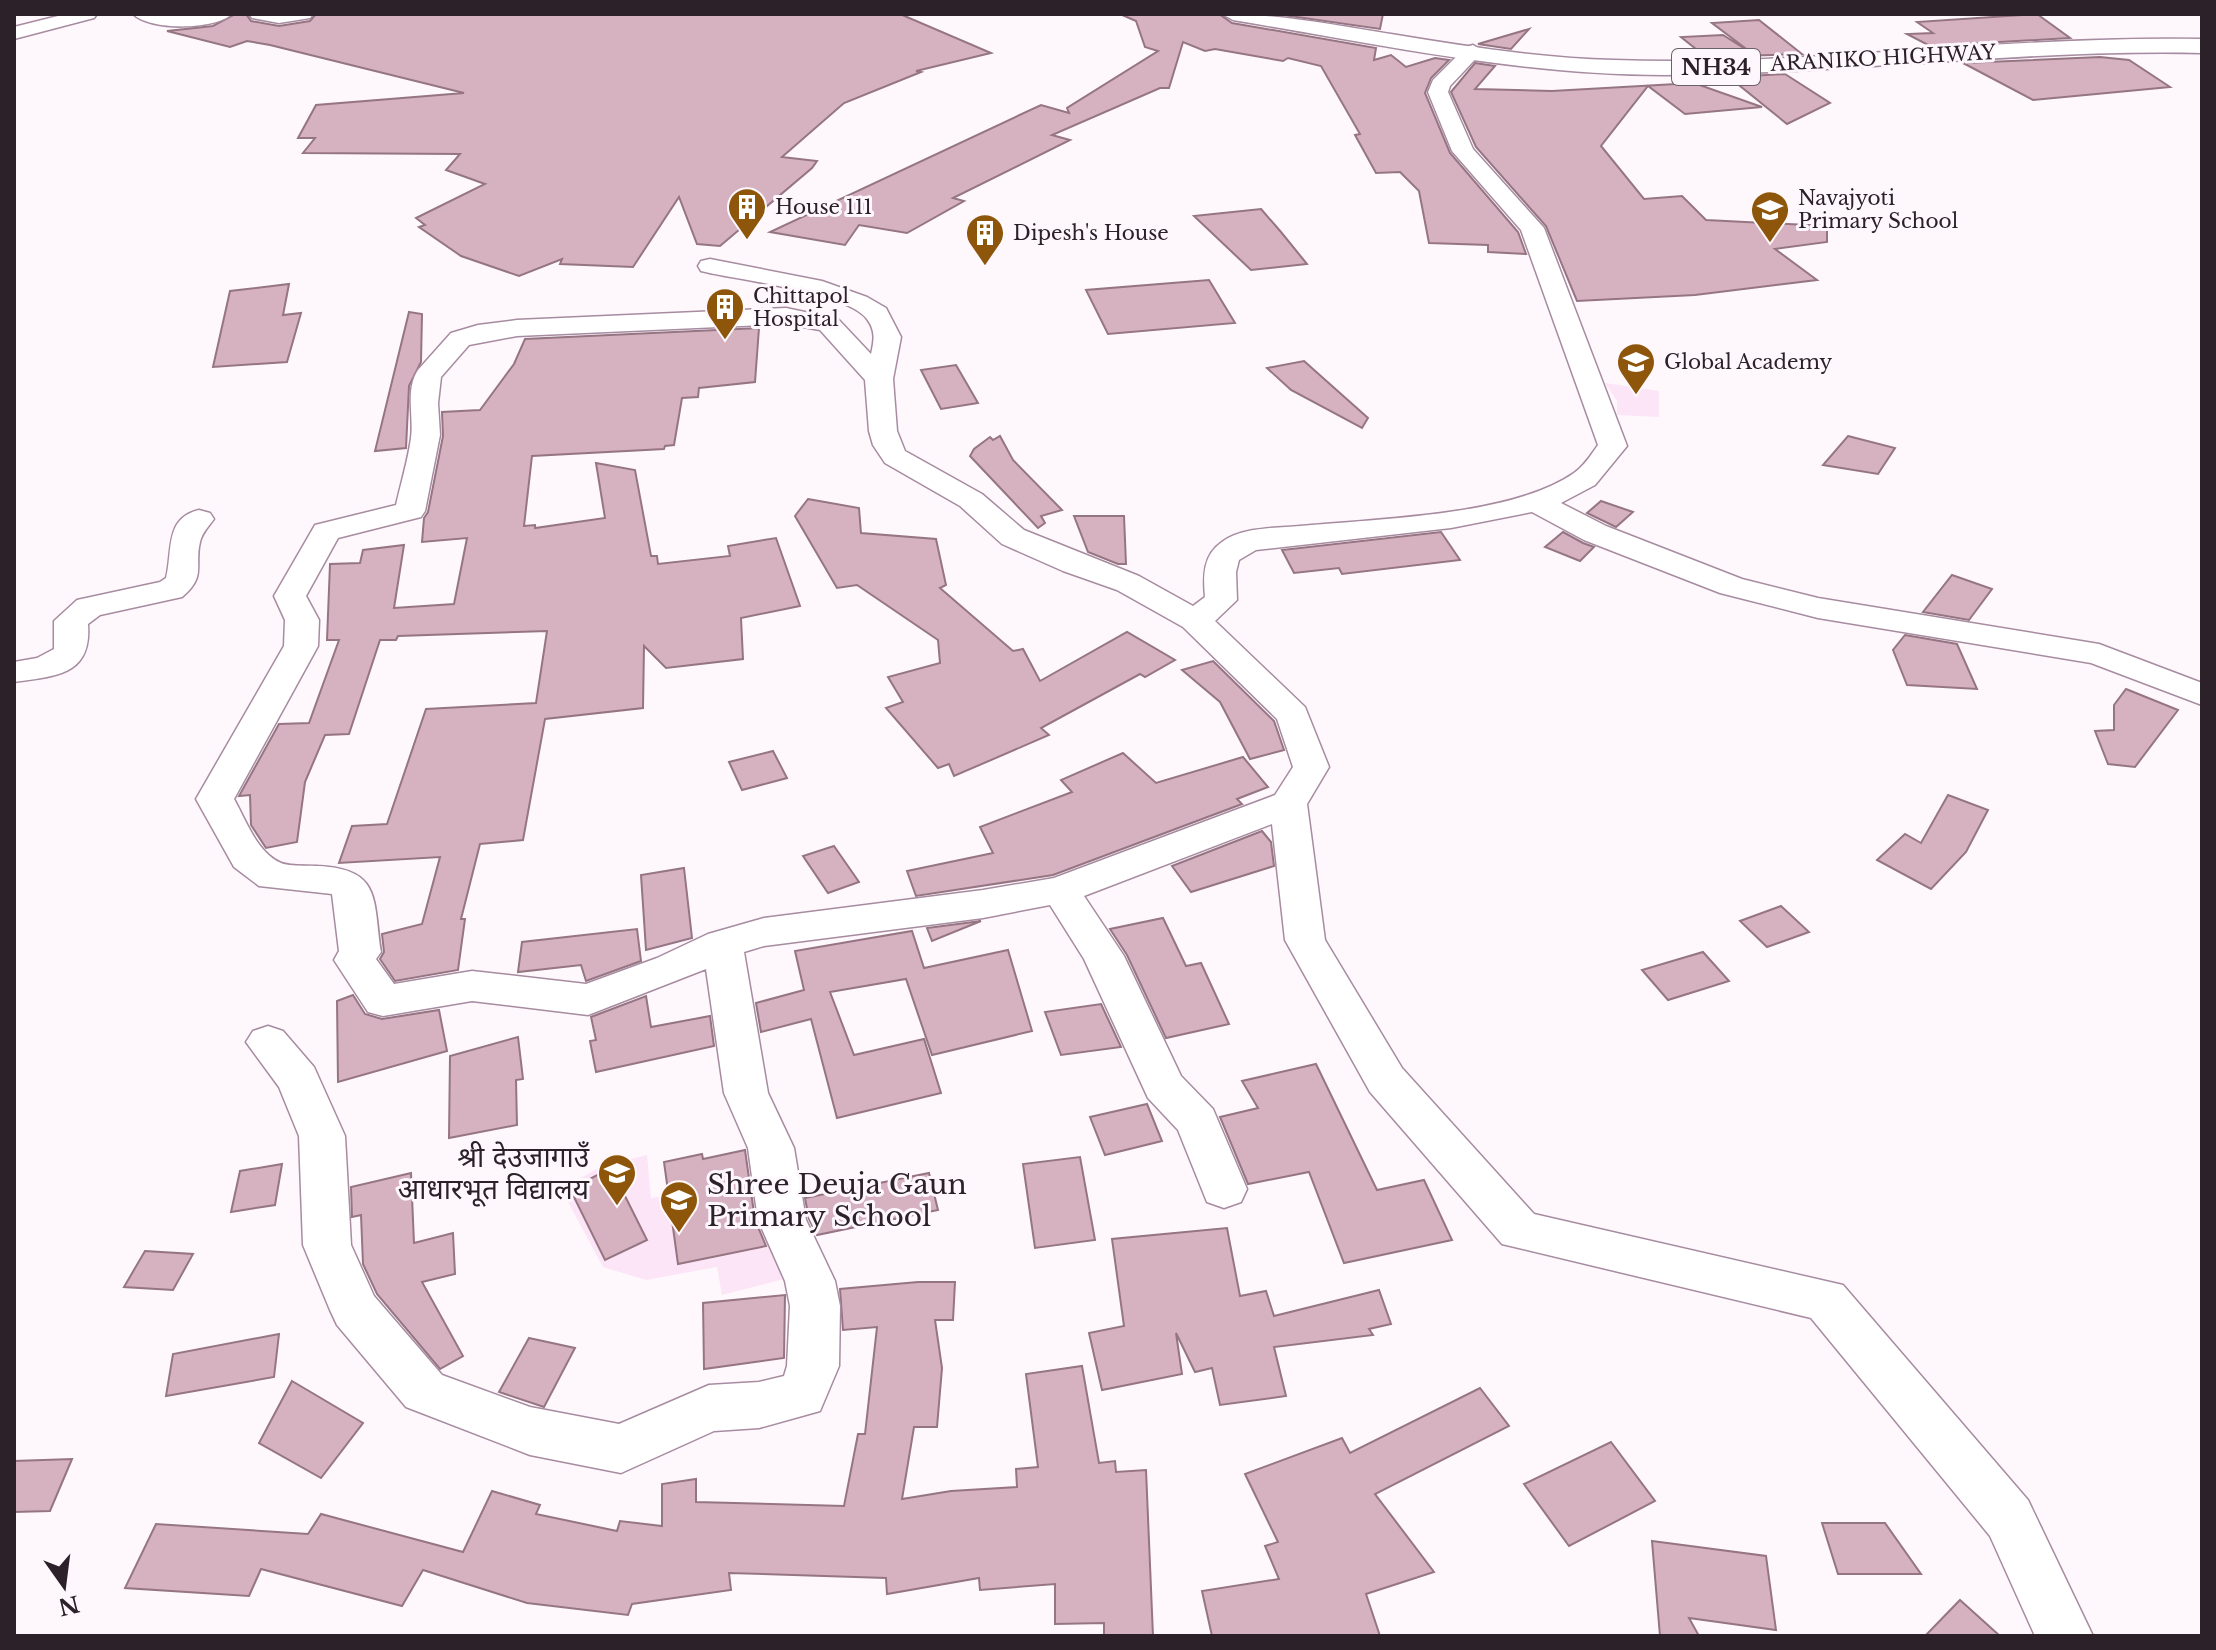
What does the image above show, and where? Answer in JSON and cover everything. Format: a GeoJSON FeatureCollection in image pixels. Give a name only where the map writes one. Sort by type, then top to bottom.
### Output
{"type":"FeatureCollection","features":[{"type":"Feature","properties":{"kind":"highway","name":"ARANIKO HIGHWAY"},"geometry":{"type":"LineString","coordinates":[[1233,14],[1473,51],[1585,65],[1662,68],[2111,45],[2202,46]]}},
{"type":"Feature","properties":{"kind":"street"},"geometry":{"type":"LineString","coordinates":[[142,14],[164,23],[176,23],[223,14]]}},
{"type":"Feature","properties":{"kind":"street"},"geometry":{"type":"LineString","coordinates":[[258,14],[279,17],[304,14]]}},
{"type":"Feature","properties":{"kind":"street"},"geometry":{"type":"LineString","coordinates":[[14,33],[79,15]]}},
{"type":"Feature","properties":{"kind":"street"},"geometry":{"type":"LineString","coordinates":[[1195,620],[1221,600],[1219,573],[1222,559],[1234,546],[1272,538],[1436,520],[1536,502],[1584,480],[1613,446],[1532,228],[1463,151],[1438,92],[1440,84],[1473,51]]}},
{"type":"Feature","properties":{"kind":"street"},"geometry":{"type":"LineString","coordinates":[[710,266],[813,286],[858,302],[877,313],[888,337],[879,379],[883,431],[895,457],[971,500],[1013,537],[1074,564],[1128,583],[1195,620],[1293,715],[1311,767],[1288,804],[1060,890],[983,904],[764,932],[722,944],[672,968],[588,1000],[472,986],[383,1001],[355,960],[360,952],[351,889],[340,880],[319,882],[273,877],[248,858],[215,799],[301,646],[302,620],[290,596],[326,532],[410,511],[426,435],[424,403],[428,376],[460,339],[478,333],[517,328],[786,316],[829,324],[879,379]]}},
{"type":"Feature","properties":{"kind":"street"},"geometry":{"type":"LineString","coordinates":[[1536,502],[1595,533],[1731,586],[1818,608],[2099,654],[2202,695]]}},
{"type":"Feature","properties":{"kind":"street"},"geometry":{"type":"LineString","coordinates":[[14,672],[55,663],[67,657],[72,649],[71,621],[89,607],[171,590],[180,585],[185,577],[181,544],[190,527],[199,519]]}},
{"type":"Feature","properties":{"kind":"street"},"geometry":{"type":"LineString","coordinates":[[1288,804],[1305,940],[1386,1080],[1519,1230],[1826,1300],[2009,1518],[2064,1636]]}},
{"type":"Feature","properties":{"kind":"street"},"geometry":{"type":"LineString","coordinates":[[1060,890],[1103,956],[1164,1086],[1197,1121],[1224,1189]]}},
{"type":"Feature","properties":{"kind":"street"},"geometry":{"type":"LineString","coordinates":[[268,1042],[298,1079],[322,1136],[327,1245],[355,1310],[424,1391],[530,1431],[621,1449],[709,1408],[759,1405],[802,1395],[813,1366],[815,1306],[810,1281],[782,1220],[771,1148],[746,1093],[722,944]]}},
{"type":"Feature","properties":{"kind":"shaded area","name":"Global Academy"},"geometry":{"type":"Polygon","coordinates":[[[1605,383],[1659,391],[1659,417],[1617,415],[1617,401],[1605,383]]]}},
{"type":"Feature","properties":{"kind":"shaded area","name":"Shree Deuja Gaun Primary School"},"geometry":{"type":"Polygon","coordinates":[[[647,1155],[651,1198],[711,1190],[716,1202],[764,1193],[784,1279],[722,1295],[717,1267],[646,1280],[603,1267],[561,1189],[602,1166],[647,1155]]]}},
{"type":"Feature","properties":{"kind":"building"},"geometry":{"type":"Polygon","coordinates":[[[235,14],[246,14],[251,21],[279,26],[310,21],[316,14],[900,14],[991,53],[916,71],[921,72],[844,103],[782,157],[817,161],[812,168],[720,246],[697,244],[679,197],[633,267],[560,264],[562,259],[519,276],[461,256],[419,227],[425,225],[416,218],[485,184],[446,170],[460,154],[303,153],[315,138],[298,138],[316,105],[464,93],[270,45],[247,41],[230,47],[167,31],[213,26],[235,14]]]}},
{"type":"Feature","properties":{"kind":"building"},"geometry":{"type":"Polygon","coordinates":[[[1120,14],[1219,14],[1232,23],[1376,48],[1374,60],[1391,55],[1406,67],[1435,58],[1449,60],[1431,78],[1425,93],[1450,153],[1518,232],[1526,254],[1488,252],[1488,245],[1429,243],[1419,191],[1400,172],[1376,173],[1355,135],[1360,134],[1321,66],[1288,58],[1283,61],[1215,49],[1205,51],[1183,42],[1169,88],[1160,88],[1052,135],[1070,140],[953,198],[964,201],[907,233],[859,225],[845,245],[770,232],[1041,105],[1069,113],[1067,108],[1158,51],[1145,47],[1136,21],[1120,14]]]}},
{"type":"Feature","properties":{"kind":"building"},"geometry":{"type":"Polygon","coordinates":[[[1276,14],[1383,14],[1380,29],[1276,14]]]}},
{"type":"Feature","properties":{"kind":"building"},"geometry":{"type":"Polygon","coordinates":[[[2037,14],[2070,38],[1930,46],[1907,34],[1933,33],[1917,22],[2037,14]]]}},
{"type":"Feature","properties":{"kind":"building"},"geometry":{"type":"Polygon","coordinates":[[[1759,20],[1802,54],[1706,57],[1681,37],[1723,35],[1753,54],[1712,23],[1759,20]]]}},
{"type":"Feature","properties":{"kind":"building"},"geometry":{"type":"Polygon","coordinates":[[[1529,29],[1511,49],[1478,44],[1529,29]]]}},
{"type":"Feature","properties":{"kind":"building"},"geometry":{"type":"Polygon","coordinates":[[[2100,57],[2129,60],[2170,87],[2033,100],[1963,63],[2100,57]]]}},
{"type":"Feature","properties":{"kind":"building"},"geometry":{"type":"Polygon","coordinates":[[[1475,63],[1495,66],[1475,89],[1552,91],[1694,83],[1762,107],[1685,114],[1648,86],[1601,146],[1644,199],[1682,196],[1706,220],[1827,226],[1827,242],[1775,249],[1817,280],[1695,295],[1577,301],[1546,226],[1476,147],[1451,92],[1475,63]]]}},
{"type":"Feature","properties":{"kind":"building"},"geometry":{"type":"Polygon","coordinates":[[[1785,74],[1830,103],[1787,124],[1729,77],[1785,74]]]}},
{"type":"Feature","properties":{"kind":"building"},"geometry":{"type":"Polygon","coordinates":[[[1261,209],[1307,264],[1251,270],[1194,216],[1261,209]]]}},
{"type":"Feature","properties":{"kind":"building"},"geometry":{"type":"Polygon","coordinates":[[[1209,280],[1235,323],[1108,334],[1086,290],[1209,280]]]}},
{"type":"Feature","properties":{"kind":"building"},"geometry":{"type":"Polygon","coordinates":[[[289,284],[283,315],[301,313],[287,362],[213,367],[230,291],[289,284]]]}},
{"type":"Feature","properties":{"kind":"building"},"geometry":{"type":"Polygon","coordinates":[[[409,312],[422,314],[421,362],[409,386],[406,448],[375,451],[409,312]]]}},
{"type":"Feature","properties":{"kind":"building"},"geometry":{"type":"Polygon","coordinates":[[[759,328],[755,382],[699,388],[698,397],[682,398],[674,445],[665,446],[664,449],[532,456],[524,526],[535,525],[535,528],[605,518],[596,463],[635,470],[651,556],[657,556],[658,564],[730,556],[728,546],[776,538],[800,606],[741,618],[743,659],[666,668],[644,646],[643,708],[545,719],[523,840],[480,844],[461,919],[465,919],[458,970],[395,981],[380,959],[384,952],[382,934],[422,924],[440,857],[339,863],[352,826],[387,824],[426,709],[536,703],[547,631],[398,636],[396,640],[380,640],[349,734],[325,735],[305,782],[297,842],[266,848],[251,825],[250,795],[239,796],[279,724],[309,723],[339,640],[327,640],[330,564],[360,563],[363,550],[404,545],[394,608],[454,604],[467,538],[422,542],[424,518],[428,512],[443,436],[442,412],[480,410],[514,364],[525,339],[759,328]]]}},
{"type":"Feature","properties":{"kind":"building"},"geometry":{"type":"Polygon","coordinates":[[[1304,361],[1368,418],[1362,428],[1291,390],[1267,368],[1304,361]]]}},
{"type":"Feature","properties":{"kind":"building"},"geometry":{"type":"Polygon","coordinates":[[[956,365],[978,403],[941,409],[921,370],[956,365]]]}},
{"type":"Feature","properties":{"kind":"building"},"geometry":{"type":"Polygon","coordinates":[[[1000,436],[1013,460],[1062,510],[1041,516],[1045,523],[1038,528],[970,456],[990,437],[993,440],[1000,436]]]}},
{"type":"Feature","properties":{"kind":"building"},"geometry":{"type":"Polygon","coordinates":[[[1848,436],[1895,448],[1878,474],[1823,465],[1848,436]]]}},
{"type":"Feature","properties":{"kind":"building"},"geometry":{"type":"Polygon","coordinates":[[[808,499],[859,508],[861,533],[936,539],[946,585],[940,588],[1013,651],[1023,649],[1040,681],[1127,632],[1175,660],[1145,677],[1140,674],[1041,728],[1049,735],[954,776],[949,764],[938,768],[886,708],[903,702],[888,677],[940,663],[938,640],[857,585],[837,588],[795,516],[808,499]]]}},
{"type":"Feature","properties":{"kind":"building"},"geometry":{"type":"Polygon","coordinates":[[[1601,501],[1633,512],[1616,527],[1587,513],[1601,501]]]}},
{"type":"Feature","properties":{"kind":"building"},"geometry":{"type":"Polygon","coordinates":[[[1074,516],[1124,516],[1126,564],[1118,564],[1088,552],[1074,516]]]}},
{"type":"Feature","properties":{"kind":"building"},"geometry":{"type":"Polygon","coordinates":[[[1441,532],[1460,560],[1342,574],[1339,568],[1294,573],[1282,550],[1441,532]]]}},
{"type":"Feature","properties":{"kind":"building"},"geometry":{"type":"Polygon","coordinates":[[[1563,532],[1594,547],[1580,561],[1545,547],[1563,532]]]}},
{"type":"Feature","properties":{"kind":"building"},"geometry":{"type":"Polygon","coordinates":[[[1952,575],[1992,589],[1969,620],[1923,612],[1952,575]]]}},
{"type":"Feature","properties":{"kind":"building"},"geometry":{"type":"Polygon","coordinates":[[[1905,635],[1957,644],[1977,689],[1907,685],[1893,650],[1905,635]]]}},
{"type":"Feature","properties":{"kind":"building"},"geometry":{"type":"Polygon","coordinates":[[[1213,661],[1274,721],[1284,750],[1250,759],[1220,702],[1182,670],[1213,661]]]}},
{"type":"Feature","properties":{"kind":"building"},"geometry":{"type":"Polygon","coordinates":[[[2126,689],[2178,710],[2135,767],[2108,764],[2095,731],[2114,730],[2114,705],[2126,689]]]}},
{"type":"Feature","properties":{"kind":"building"},"geometry":{"type":"Polygon","coordinates":[[[773,751],[787,778],[742,790],[729,762],[773,751]]]}},
{"type":"Feature","properties":{"kind":"building"},"geometry":{"type":"Polygon","coordinates":[[[1123,753],[1156,783],[1243,757],[1268,787],[1237,799],[1242,804],[1053,875],[916,896],[907,871],[993,853],[980,827],[1072,792],[1061,780],[1123,753]]]}},
{"type":"Feature","properties":{"kind":"building"},"geometry":{"type":"Polygon","coordinates":[[[1948,795],[1988,810],[1966,852],[1931,889],[1877,860],[1905,834],[1921,843],[1948,795]]]}},
{"type":"Feature","properties":{"kind":"building"},"geometry":{"type":"Polygon","coordinates":[[[1262,831],[1271,842],[1274,866],[1191,892],[1172,866],[1262,831]]]}},
{"type":"Feature","properties":{"kind":"building"},"geometry":{"type":"Polygon","coordinates":[[[834,846],[859,882],[828,893],[803,856],[834,846]]]}},
{"type":"Feature","properties":{"kind":"building"},"geometry":{"type":"Polygon","coordinates":[[[684,868],[692,938],[646,950],[641,875],[684,868]]]}},
{"type":"Feature","properties":{"kind":"building"},"geometry":{"type":"Polygon","coordinates":[[[1781,906],[1809,932],[1767,947],[1740,921],[1781,906]]]}},
{"type":"Feature","properties":{"kind":"building"},"geometry":{"type":"Polygon","coordinates":[[[1163,918],[1186,966],[1201,963],[1229,1024],[1166,1038],[1127,955],[1110,929],[1163,918]]]}},
{"type":"Feature","properties":{"kind":"building"},"geometry":{"type":"Polygon","coordinates":[[[981,921],[932,941],[927,928],[981,921]]]}},
{"type":"Feature","properties":{"kind":"building"},"geometry":{"type":"Polygon","coordinates":[[[637,929],[641,961],[586,981],[581,965],[518,972],[522,942],[637,929]]]}},
{"type":"Feature","properties":{"kind":"building"},"geometry":{"type":"Polygon","coordinates":[[[912,931],[924,968],[1008,950],[1032,1031],[932,1055],[906,979],[830,992],[854,1055],[924,1039],[941,1093],[837,1118],[811,1019],[761,1032],[756,1003],[804,990],[795,951],[912,931]]]}},
{"type":"Feature","properties":{"kind":"building"},"geometry":{"type":"Polygon","coordinates":[[[1703,952],[1729,981],[1668,1000],[1642,970],[1703,952]]]}},
{"type":"Feature","properties":{"kind":"building"},"geometry":{"type":"Polygon","coordinates":[[[353,995],[365,1014],[382,1019],[439,1010],[447,1051],[338,1082],[337,1001],[353,995]]]}},
{"type":"Feature","properties":{"kind":"building"},"geometry":{"type":"Polygon","coordinates":[[[646,996],[651,1027],[710,1016],[714,1046],[596,1072],[590,1041],[596,1040],[591,1017],[646,996]]]}},
{"type":"Feature","properties":{"kind":"building"},"geometry":{"type":"Polygon","coordinates":[[[1101,1004],[1121,1047],[1061,1055],[1045,1012],[1101,1004]]]}},
{"type":"Feature","properties":{"kind":"building"},"geometry":{"type":"Polygon","coordinates":[[[518,1037],[523,1079],[516,1080],[517,1125],[449,1138],[450,1056],[518,1037]]]}},
{"type":"Feature","properties":{"kind":"building"},"geometry":{"type":"Polygon","coordinates":[[[1316,1064],[1377,1190],[1424,1180],[1452,1240],[1344,1263],[1309,1172],[1248,1184],[1220,1117],[1258,1108],[1242,1081],[1316,1064]]]}},
{"type":"Feature","properties":{"kind":"building"},"geometry":{"type":"Polygon","coordinates":[[[1147,1104],[1162,1141],[1105,1155],[1090,1117],[1147,1104]]]}},
{"type":"Feature","properties":{"kind":"building"},"geometry":{"type":"Polygon","coordinates":[[[745,1150],[755,1220],[766,1246],[678,1264],[664,1162],[702,1154],[703,1159],[745,1150]]]}},
{"type":"Feature","properties":{"kind":"building"},"geometry":{"type":"Polygon","coordinates":[[[1080,1157],[1095,1240],[1035,1248],[1023,1164],[1080,1157]]]}},
{"type":"Feature","properties":{"kind":"building"},"geometry":{"type":"Polygon","coordinates":[[[282,1164],[275,1205],[231,1212],[240,1171],[282,1164]]]}},
{"type":"Feature","properties":{"kind":"building"},"geometry":{"type":"Polygon","coordinates":[[[611,1168],[647,1240],[605,1260],[570,1189],[611,1168]]]}},
{"type":"Feature","properties":{"kind":"building"},"geometry":{"type":"Polygon","coordinates":[[[411,1173],[414,1243],[453,1233],[455,1274],[422,1282],[463,1356],[440,1369],[377,1294],[363,1264],[361,1215],[352,1217],[351,1187],[411,1173]]]}},
{"type":"Feature","properties":{"kind":"building"},"geometry":{"type":"Polygon","coordinates":[[[929,1173],[938,1210],[817,1235],[809,1219],[805,1198],[929,1173]]]}},
{"type":"Feature","properties":{"kind":"building"},"geometry":{"type":"Polygon","coordinates":[[[1227,1228],[1240,1296],[1266,1291],[1274,1316],[1379,1290],[1391,1324],[1369,1329],[1373,1335],[1274,1347],[1286,1396],[1220,1405],[1212,1368],[1195,1372],[1176,1333],[1182,1374],[1102,1390],[1089,1333],[1124,1326],[1112,1239],[1227,1228]]]}},
{"type":"Feature","properties":{"kind":"building"},"geometry":{"type":"Polygon","coordinates":[[[145,1251],[193,1254],[173,1290],[124,1287],[145,1251]]]}},
{"type":"Feature","properties":{"kind":"building"},"geometry":{"type":"Polygon","coordinates":[[[955,1282],[953,1320],[935,1320],[942,1368],[937,1427],[914,1427],[902,1499],[951,1491],[1017,1487],[1016,1469],[1038,1467],[1026,1374],[1082,1366],[1099,1463],[1115,1461],[1116,1472],[1146,1470],[1153,1636],[1104,1636],[1104,1623],[1055,1624],[1055,1584],[980,1590],[979,1578],[887,1594],[886,1578],[729,1573],[731,1590],[632,1604],[628,1615],[527,1603],[423,1570],[402,1606],[261,1569],[249,1596],[125,1588],[156,1524],[308,1534],[321,1514],[463,1552],[492,1491],[540,1505],[536,1514],[617,1531],[620,1521],[662,1526],[662,1484],[696,1479],[696,1502],[844,1506],[858,1434],[865,1434],[877,1327],[843,1330],[840,1289],[955,1282]]]}},
{"type":"Feature","properties":{"kind":"building"},"geometry":{"type":"Polygon","coordinates":[[[785,1295],[784,1358],[704,1369],[703,1303],[785,1295]]]}},
{"type":"Feature","properties":{"kind":"building"},"geometry":{"type":"Polygon","coordinates":[[[279,1334],[274,1377],[166,1396],[173,1354],[279,1334]]]}},
{"type":"Feature","properties":{"kind":"building"},"geometry":{"type":"Polygon","coordinates":[[[529,1338],[575,1348],[544,1407],[499,1392],[529,1338]]]}},
{"type":"Feature","properties":{"kind":"building"},"geometry":{"type":"Polygon","coordinates":[[[292,1381],[363,1423],[321,1478],[259,1443],[292,1381]]]}},
{"type":"Feature","properties":{"kind":"building"},"geometry":{"type":"Polygon","coordinates":[[[1480,1388],[1509,1426],[1375,1494],[1434,1572],[1366,1594],[1380,1636],[1212,1636],[1202,1591],[1279,1579],[1265,1546],[1278,1542],[1245,1474],[1342,1438],[1350,1453],[1480,1388]]]}},
{"type":"Feature","properties":{"kind":"building"},"geometry":{"type":"Polygon","coordinates":[[[1611,1442],[1655,1501],[1569,1546],[1524,1484],[1611,1442]]]}},
{"type":"Feature","properties":{"kind":"building"},"geometry":{"type":"Polygon","coordinates":[[[72,1459],[50,1511],[14,1512],[14,1461],[72,1459]]]}},
{"type":"Feature","properties":{"kind":"building"},"geometry":{"type":"Polygon","coordinates":[[[1822,1523],[1885,1523],[1921,1574],[1838,1574],[1822,1523]]]}},
{"type":"Feature","properties":{"kind":"building"},"geometry":{"type":"Polygon","coordinates":[[[1652,1541],[1766,1556],[1776,1630],[1689,1618],[1699,1636],[1660,1636],[1652,1541]]]}},
{"type":"Feature","properties":{"kind":"building"},"geometry":{"type":"Polygon","coordinates":[[[1960,1600],[2000,1636],[1925,1636],[1960,1600]]]}},
{"type":"Feature","properties":{"kind":"place","name":"House 111"},"geometry":{"type":"Point","coordinates":[747,241]}},
{"type":"Feature","properties":{"kind":"place","name":"Navajyoti Primary School"},"geometry":{"type":"Point","coordinates":[1770,244]}},
{"type":"Feature","properties":{"kind":"place","name":"Dipesh's House"},"geometry":{"type":"Point","coordinates":[985,267]}},
{"type":"Feature","properties":{"kind":"place","name":"Chittapol Hospital"},"geometry":{"type":"Point","coordinates":[725,341]}},
{"type":"Feature","properties":{"kind":"place","name":"Global Academy"},"geometry":{"type":"Point","coordinates":[1636,396]}},
{"type":"Feature","properties":{"kind":"place","name":"श्री देउजागाउँ आधारभूत विद्यालय"},"geometry":{"type":"Point","coordinates":[617,1207]}},
{"type":"Feature","properties":{"kind":"place","name":"Shree Deuja Gaun Primary School"},"geometry":{"type":"Point","coordinates":[679,1234]}}]}
